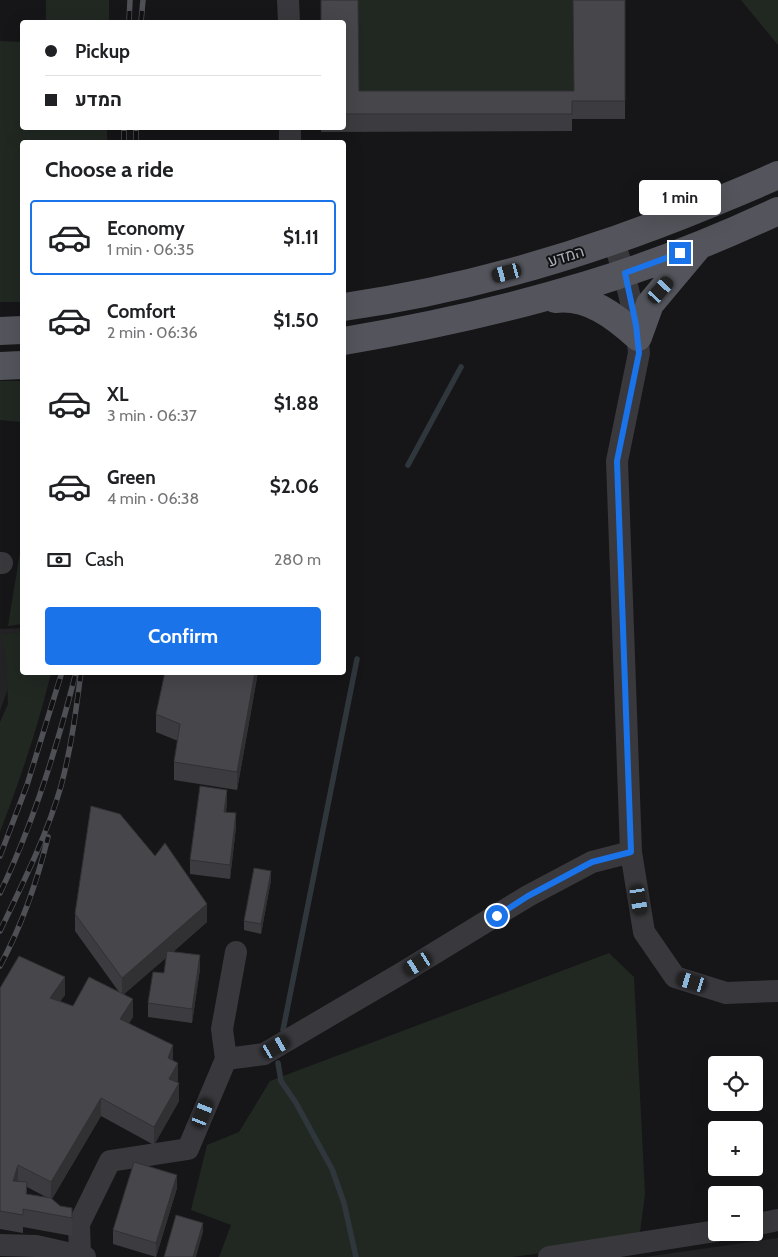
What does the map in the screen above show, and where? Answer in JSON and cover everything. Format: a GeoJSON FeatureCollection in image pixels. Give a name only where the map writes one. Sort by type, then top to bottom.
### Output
{"type":"FeatureCollection","features":[{"type":"Feature","properties":{"kind":"main road","name":"המדע"},"geometry":{"type":"LineString","coordinates":[[346,307],[475,282],[614,242],[778,175]]}},
{"type":"Feature","properties":{"kind":"main road","name":"המדע"},"geometry":{"type":"LineString","coordinates":[[346,341],[442,322],[588,285],[698,246],[778,211]]}},
{"type":"Feature","properties":{"kind":"main road"},"geometry":{"type":"LineString","coordinates":[[514,305],[564,298],[589,304],[602,308],[620,320],[638,337],[650,304],[698,246]]}},
{"type":"Feature","properties":{"kind":"main road"},"geometry":{"type":"LineString","coordinates":[[0,331],[20,330]]}},
{"type":"Feature","properties":{"kind":"main road"},"geometry":{"type":"LineString","coordinates":[[0,366],[20,365]]}},
{"type":"Feature","properties":{"kind":"street"},"geometry":{"type":"LineString","coordinates":[[288,0],[289,20]]}},
{"type":"Feature","properties":{"kind":"street"},"geometry":{"type":"LineString","coordinates":[[614,242],[625,273],[638,337],[639,353],[617,461],[631,852],[644,932],[674,977],[726,993],[778,991]]}},
{"type":"Feature","properties":{"kind":"street"},"geometry":{"type":"LineString","coordinates":[[226,1059],[264,1054],[528,896],[592,862],[631,852]]}},
{"type":"Feature","properties":{"kind":"street"},"geometry":{"type":"LineString","coordinates":[[0,1245],[36,1246],[83,1256],[78,1224],[110,1162],[188,1149],[226,1059],[222,1029],[236,952]]}},
{"type":"Feature","properties":{"kind":"street"},"geometry":{"type":"LineString","coordinates":[[763,1223],[778,1220]]}},
{"type":"Feature","properties":{"kind":"street"},"geometry":{"type":"LineString","coordinates":[[549,1257],[708,1232]]}},
{"type":"Feature","properties":{"kind":"shaded area"},"geometry":{"type":"Polygon","coordinates":[[[46,0],[109,0],[109,20],[46,20],[46,0]]]}},
{"type":"Feature","properties":{"kind":"shaded area"},"geometry":{"type":"Polygon","coordinates":[[[358,0],[573,0],[574,109],[359,109],[358,0]]]}},
{"type":"Feature","properties":{"kind":"shaded area"},"geometry":{"type":"Polygon","coordinates":[[[741,0],[778,0],[778,45],[741,0]]]}},
{"type":"Feature","properties":{"kind":"shaded area"},"geometry":{"type":"Polygon","coordinates":[[[0,41],[20,42],[20,130],[107,130],[107,140],[20,140],[20,302],[0,302],[0,41]]]}},
{"type":"Feature","properties":{"kind":"shaded area"},"geometry":{"type":"Polygon","coordinates":[[[0,381],[20,381],[20,422],[0,420],[0,381]]]}},
{"type":"Feature","properties":{"kind":"shaded area"},"geometry":{"type":"Polygon","coordinates":[[[20,552],[20,624],[8,626],[20,552]]]}},
{"type":"Feature","properties":{"kind":"shaded area"},"geometry":{"type":"Polygon","coordinates":[[[20,628],[20,655],[0,711],[0,629],[20,628]]]}},
{"type":"Feature","properties":{"kind":"shaded area"},"geometry":{"type":"Polygon","coordinates":[[[20,632],[20,675],[50,675],[28,753],[0,832],[0,722],[8,704],[6,658],[1,635],[20,632]]]}},
{"type":"Feature","properties":{"kind":"shaded area"},"geometry":{"type":"Polygon","coordinates":[[[609,953],[634,977],[645,1194],[639,1240],[512,1257],[219,1257],[231,1225],[191,1210],[207,1145],[239,1132],[270,1081],[609,953]]]}},
{"type":"Feature","properties":{"kind":"shaded area"},"geometry":{"type":"Polygon","coordinates":[[[778,1238],[778,1257],[645,1257],[763,1241],[778,1238]]]}},
{"type":"Feature","properties":{"kind":"building"},"geometry":{"type":"Polygon","coordinates":[[[321,0],[358,0],[359,91],[574,91],[573,0],[625,0],[625,101],[572,101],[572,114],[346,114],[346,20],[321,20],[321,0]]]}},
{"type":"Feature","properties":{"kind":"building"},"geometry":{"type":"Polygon","coordinates":[[[164,675],[254,675],[237,772],[174,762],[180,724],[156,714],[164,675]]]}},
{"type":"Feature","properties":{"kind":"building"},"geometry":{"type":"Polygon","coordinates":[[[200,786],[227,790],[224,812],[236,813],[230,865],[190,860],[200,786]]]}},
{"type":"Feature","properties":{"kind":"building"},"geometry":{"type":"Polygon","coordinates":[[[91,806],[120,814],[155,856],[165,843],[207,904],[122,978],[75,914],[91,806]]]}},
{"type":"Feature","properties":{"kind":"building"},"geometry":{"type":"Polygon","coordinates":[[[254,868],[271,871],[261,924],[244,921],[254,868]]]}},
{"type":"Feature","properties":{"kind":"building"},"geometry":{"type":"Polygon","coordinates":[[[167,951],[200,955],[192,1009],[148,1003],[153,972],[164,973],[167,951]]]}},
{"type":"Feature","properties":{"kind":"building"},"geometry":{"type":"Polygon","coordinates":[[[19,956],[65,977],[50,998],[73,1006],[89,977],[133,999],[120,1019],[173,1045],[168,1058],[178,1063],[169,1079],[179,1083],[154,1127],[101,1098],[51,1182],[18,1165],[13,1181],[27,1182],[26,1194],[51,1198],[60,1206],[72,1208],[72,1218],[23,1209],[23,1215],[0,1211],[0,988],[19,956]]]}},
{"type":"Feature","properties":{"kind":"building"},"geometry":{"type":"Polygon","coordinates":[[[134,1162],[177,1175],[156,1243],[113,1230],[134,1162]]]}},
{"type":"Feature","properties":{"kind":"building"},"geometry":{"type":"Polygon","coordinates":[[[176,1215],[203,1223],[193,1257],[164,1257],[176,1215]]]}},
{"type":"Feature","properties":{"kind":"waterway"},"geometry":{"type":"LineString","coordinates":[[408,465],[461,367]]}},
{"type":"Feature","properties":{"kind":"waterway"},"geometry":{"type":"LineString","coordinates":[[283,1030],[357,659]]}},
{"type":"Feature","properties":{"kind":"waterway"},"geometry":{"type":"LineString","coordinates":[[278,1063],[281,1081],[296,1103],[332,1169],[344,1203],[356,1257]]}},
{"type":"Feature","properties":{"kind":"railway"},"geometry":{"type":"LineString","coordinates":[[129,20],[130,0]]}},
{"type":"Feature","properties":{"kind":"railway"},"geometry":{"type":"LineString","coordinates":[[141,20],[143,0]]}},
{"type":"Feature","properties":{"kind":"railway"},"geometry":{"type":"LineString","coordinates":[[124,130],[124,140]]}},
{"type":"Feature","properties":{"kind":"railway"},"geometry":{"type":"LineString","coordinates":[[136,130],[136,140]]}},
{"type":"Feature","properties":{"kind":"railway"},"geometry":{"type":"LineString","coordinates":[[0,856],[27,785],[61,675]]}},
{"type":"Feature","properties":{"kind":"railway"},"geometry":{"type":"LineString","coordinates":[[0,931],[34,860],[61,786],[70,744],[81,675]]}},
{"type":"Feature","properties":{"kind":"railway"},"geometry":{"type":"LineString","coordinates":[[0,893],[23,841],[43,787],[75,676]]}},
{"type":"Feature","properties":{"kind":"railway"},"geometry":{"type":"LineString","coordinates":[[0,966],[28,903],[48,837]]}},
{"type":"Feature","properties":{"kind":"route"},"geometry":{"type":"LineString","coordinates":[[497,916],[528,896],[592,862],[631,852],[617,461],[639,353],[636,325],[625,273],[680,253]]}}]}
